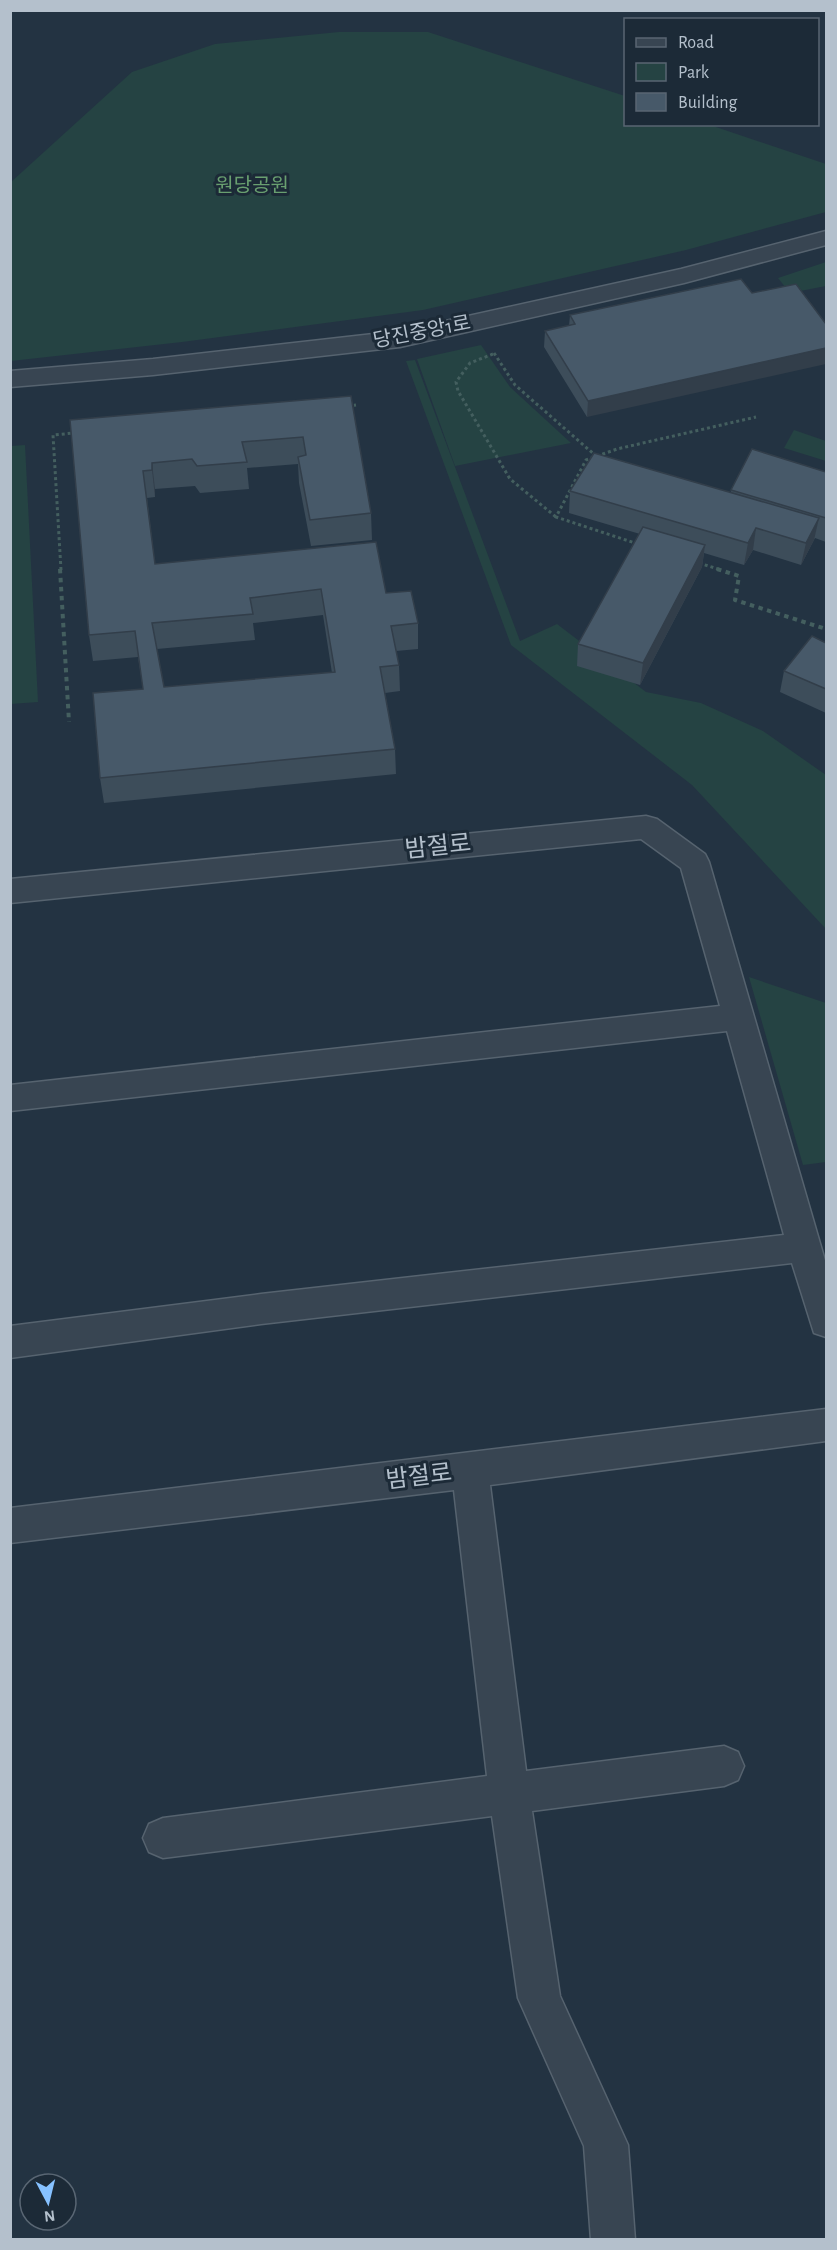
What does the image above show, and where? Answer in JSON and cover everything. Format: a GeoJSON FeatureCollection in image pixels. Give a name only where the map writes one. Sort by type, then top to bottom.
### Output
{"type":"FeatureCollection","features":[{"type":"Feature","properties":{"kind":"street","name":"당진중앙1로"},"geometry":{"type":"LineString","coordinates":[[10,379],[153,367],[400,339],[684,276],[826,238]]}},
{"type":"Feature","properties":{"kind":"street","name":"밤절로"},"geometry":{"type":"LineString","coordinates":[[10,891],[646,826],[694,862],[826,1322]]}},
{"type":"Feature","properties":{"kind":"street"},"geometry":{"type":"LineString","coordinates":[[10,1098],[738,1017]]}},
{"type":"Feature","properties":{"kind":"street"},"geometry":{"type":"LineString","coordinates":[[10,1342],[261,1309],[805,1247]]}},
{"type":"Feature","properties":{"kind":"street","name":"밤절로"},"geometry":{"type":"LineString","coordinates":[[10,1526],[470,1471],[826,1425]]}},
{"type":"Feature","properties":{"kind":"street"},"geometry":{"type":"LineString","coordinates":[[470,1471],[509,1793],[539,1998],[606,2145],[613,2240]]}},
{"type":"Feature","properties":{"kind":"street"},"geometry":{"type":"LineString","coordinates":[[163,1838],[724,1766]]}},
{"type":"Feature","properties":{"kind":"path"},"geometry":{"type":"LineString","coordinates":[[491,348],[515,385],[596,456]]}},
{"type":"Feature","properties":{"kind":"path"},"geometry":{"type":"LineString","coordinates":[[494,354],[470,363],[456,382],[458,391],[510,478],[556,517],[642,545]]}},
{"type":"Feature","properties":{"kind":"path"},"geometry":{"type":"LineString","coordinates":[[344,406],[356,405]]}},
{"type":"Feature","properties":{"kind":"path"},"geometry":{"type":"LineString","coordinates":[[556,517],[586,460],[660,438],[756,417]]}},
{"type":"Feature","properties":{"kind":"path"},"geometry":{"type":"LineString","coordinates":[[69,722],[53,435],[77,433]]}},
{"type":"Feature","properties":{"kind":"path"},"geometry":{"type":"LineString","coordinates":[[696,562],[739,576],[735,600],[826,629]]}},
{"type":"Feature","properties":{"kind":"green space","name":"원당공원"},"geometry":{"type":"Polygon","coordinates":[[[339,32],[428,32],[624,96],[624,126],[713,126],[826,164],[826,212],[686,250],[423,310],[182,342],[11,361],[11,182],[132,72],[215,44],[339,32]]]}},
{"type":"Feature","properties":{"kind":"green space"},"geometry":{"type":"Polygon","coordinates":[[[826,262],[826,286],[790,293],[778,278],[826,262]]]}},
{"type":"Feature","properties":{"kind":"green space"},"geometry":{"type":"Polygon","coordinates":[[[481,345],[510,387],[571,443],[455,466],[417,359],[481,345]]]}},
{"type":"Feature","properties":{"kind":"green space"},"geometry":{"type":"Polygon","coordinates":[[[415,360],[520,641],[557,624],[646,692],[701,703],[763,731],[826,775],[826,929],[692,785],[511,645],[406,361],[415,360]]]}},
{"type":"Feature","properties":{"kind":"green space"},"geometry":{"type":"Polygon","coordinates":[[[794,430],[826,441],[826,461],[784,448],[794,430]]]}},
{"type":"Feature","properties":{"kind":"green space"},"geometry":{"type":"Polygon","coordinates":[[[25,445],[38,702],[11,704],[11,446],[25,445]]]}},
{"type":"Feature","properties":{"kind":"green space"},"geometry":{"type":"Polygon","coordinates":[[[749,977],[826,1003],[826,1162],[803,1165],[749,977]]]}},
{"type":"Feature","properties":{"kind":"building"},"geometry":{"type":"Polygon","coordinates":[[[741,279],[752,293],[796,284],[826,324],[826,348],[588,401],[545,331],[575,324],[570,315],[741,279]]]}},
{"type":"Feature","properties":{"kind":"building"},"geometry":{"type":"Polygon","coordinates":[[[351,396],[371,513],[310,520],[298,457],[306,455],[303,437],[242,442],[247,462],[197,466],[192,459],[152,463],[152,470],[143,471],[155,564],[376,542],[386,593],[411,591],[418,623],[391,626],[399,665],[380,667],[395,749],[100,778],[93,693],[143,689],[135,631],[89,635],[70,420],[351,396]],[[321,589],[250,598],[253,614],[152,623],[164,687],[335,672],[321,589]]]}},
{"type":"Feature","properties":{"kind":"building"},"geometry":{"type":"Polygon","coordinates":[[[752,449],[826,472],[826,518],[731,490],[752,449]]]}},
{"type":"Feature","properties":{"kind":"building"},"geometry":{"type":"Polygon","coordinates":[[[594,453],[819,518],[806,543],[756,528],[748,543],[570,491],[594,453]]]}},
{"type":"Feature","properties":{"kind":"building"},"geometry":{"type":"Polygon","coordinates":[[[643,527],[705,545],[643,663],[578,644],[643,527]]]}},
{"type":"Feature","properties":{"kind":"building"},"geometry":{"type":"Polygon","coordinates":[[[812,636],[826,643],[826,689],[784,671],[812,636]]]}}]}
